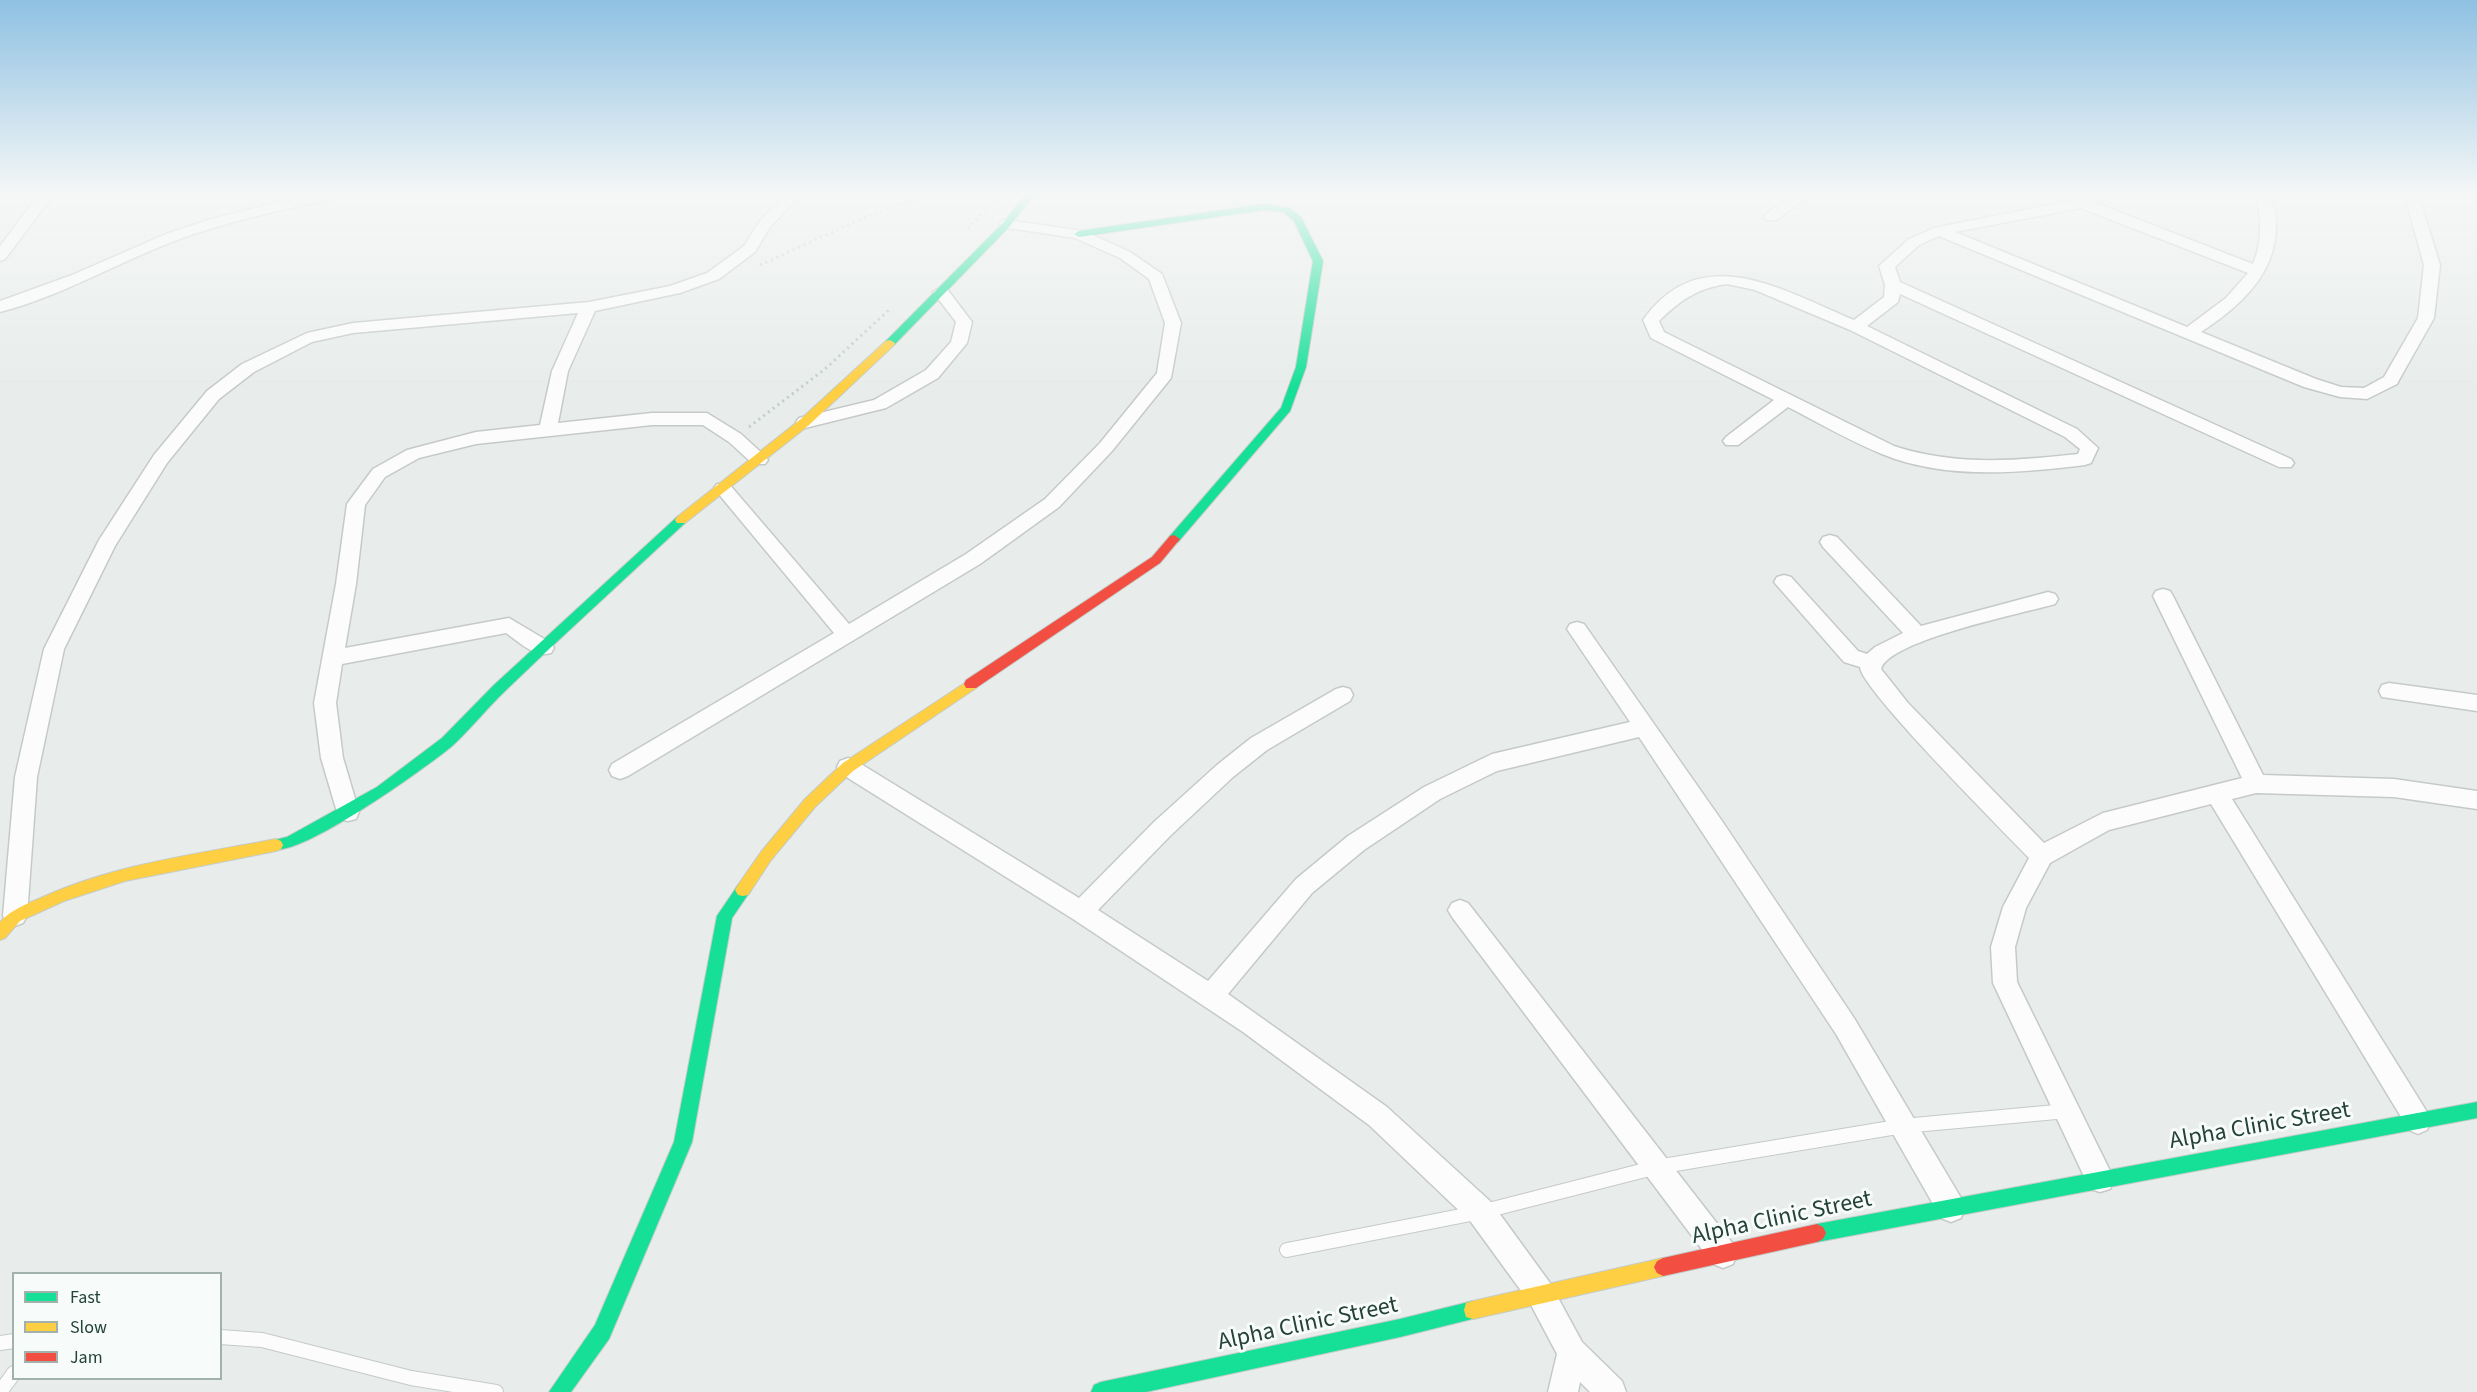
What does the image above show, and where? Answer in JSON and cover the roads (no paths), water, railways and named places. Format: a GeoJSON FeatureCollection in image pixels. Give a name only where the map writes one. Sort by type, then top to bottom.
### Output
{"type":"FeatureCollection","features":[{"type":"Feature","properties":{"kind":"street"},"geometry":{"type":"LineString","coordinates":[[0,307],[78,278],[123,258]]}},
{"type":"Feature","properties":{"kind":"street"},"geometry":{"type":"LineString","coordinates":[[15,916],[26,777],[54,649],[106,545],[160,459],[213,395],[248,368],[306,338],[353,328],[589,306],[674,290],[712,276],[737,258]]}},
{"type":"Feature","properties":{"kind":"street"},"geometry":{"type":"LineString","coordinates":[[0,933],[15,916],[60,896],[125,875],[290,842],[348,812],[382,791],[447,742],[690,512],[805,422],[878,356],[974,258]]}},
{"type":"Feature","properties":{"kind":"street"},"geometry":{"type":"LineString","coordinates":[[620,770],[973,559],[1052,503],[1106,447],[1166,374],[1173,323],[1156,277],[1129,258]]}},
{"type":"Feature","properties":{"kind":"street"},"geometry":{"type":"LineString","coordinates":[[559,1392],[602,1332],[683,1142],[725,916],[766,856],[810,803],[848,766],[1156,560],[1286,409],[1301,367],[1318,261],[1317,258]]}},
{"type":"Feature","properties":{"kind":"street"},"geometry":{"type":"LineString","coordinates":[[1856,327],[1892,299],[1893,285],[1887,266],[1896,258]]}},
{"type":"Feature","properties":{"kind":"street"},"geometry":{"type":"LineString","coordinates":[[2005,258],[2310,383],[2340,392],[2367,394],[2391,380],[2426,318],[2432,265],[2430,258]]}},
{"type":"Feature","properties":{"kind":"street"},"geometry":{"type":"LineString","coordinates":[[2222,258],[2257,272]]}},
{"type":"Feature","properties":{"kind":"street"},"geometry":{"type":"LineString","coordinates":[[2189,333],[2224,311],[2251,281],[2265,258]]}},
{"type":"Feature","properties":{"kind":"street"},"geometry":{"type":"LineString","coordinates":[[1727,279],[1760,286],[1856,327],[2071,433],[2089,448],[2085,459],[2060,462],[1979,465],[1925,461],[1888,450],[1786,400],[1658,335],[1650,320],[1676,294],[1704,281],[1727,279]]}},
{"type":"Feature","properties":{"kind":"street"},"geometry":{"type":"LineString","coordinates":[[1893,285],[2285,463]]}},
{"type":"Feature","properties":{"kind":"street"},"geometry":{"type":"LineString","coordinates":[[805,422],[880,404],[932,374],[959,343],[964,321],[941,292]]}},
{"type":"Feature","properties":{"kind":"street"},"geometry":{"type":"LineString","coordinates":[[548,430],[560,371],[589,306]]}},
{"type":"Feature","properties":{"kind":"street"},"geometry":{"type":"LineString","coordinates":[[1732,441],[1786,400]]}},
{"type":"Feature","properties":{"kind":"street"},"geometry":{"type":"LineString","coordinates":[[348,812],[332,758],[325,703],[356,504],[379,473],[413,454],[476,438],[652,418],[707,419],[735,438],[759,460]]}},
{"type":"Feature","properties":{"kind":"street"},"geometry":{"type":"LineString","coordinates":[[723,488],[847,635]]}},
{"type":"Feature","properties":{"kind":"street"},"geometry":{"type":"LineString","coordinates":[[1830,542],[1917,635]]}},
{"type":"Feature","properties":{"kind":"street"},"geometry":{"type":"LineString","coordinates":[[1784,582],[1851,657],[1872,663]]}},
{"type":"Feature","properties":{"kind":"street"},"geometry":{"type":"LineString","coordinates":[[2163,596],[2256,784]]}},
{"type":"Feature","properties":{"kind":"street"},"geometry":{"type":"LineString","coordinates":[[2042,856],[1901,709],[1870,671],[1872,663],[1883,651],[1917,635],[2048,599]]}},
{"type":"Feature","properties":{"kind":"street"},"geometry":{"type":"LineString","coordinates":[[333,658],[509,625],[544,648]]}},
{"type":"Feature","properties":{"kind":"street"},"geometry":{"type":"LineString","coordinates":[[1577,629],[1845,1026],[1951,1208]]}},
{"type":"Feature","properties":{"kind":"street"},"geometry":{"type":"LineString","coordinates":[[2389,691],[2477,703]]}},
{"type":"Feature","properties":{"kind":"street"},"geometry":{"type":"LineString","coordinates":[[1081,912],[1162,829],[1225,771],[1259,744],[1343,695]]}},
{"type":"Feature","properties":{"kind":"street"},"geometry":{"type":"LineString","coordinates":[[1210,997],[1304,886],[1356,843],[1432,793],[1492,763],[1645,727]]}},
{"type":"Feature","properties":{"kind":"street"},"geometry":{"type":"LineString","coordinates":[[848,766],[1081,912],[1252,1024],[1378,1116],[1481,1212],[1540,1293],[1572,1352],[1611,1392]]}},
{"type":"Feature","properties":{"kind":"street"},"geometry":{"type":"LineString","coordinates":[[2100,1179],[2005,983],[2003,947],[2015,907],[2042,856],[2103,822],[2256,784],[2394,788],[2477,800]]}},
{"type":"Feature","properties":{"kind":"street"},"geometry":{"type":"LineString","coordinates":[[2216,793],[2418,1120]]}},
{"type":"Feature","properties":{"kind":"street"},"geometry":{"type":"LineString","coordinates":[[1460,910],[1723,1254]]}},
{"type":"Feature","properties":{"kind":"street","name":"Alpha Clinic Street"},"geometry":{"type":"LineString","coordinates":[[1101,1392],[1192,1383],[1540,1293],[1723,1254],[2100,1179],[2477,1110]]}},
{"type":"Feature","properties":{"kind":"street"},"geometry":{"type":"LineString","coordinates":[[1563,1392],[1572,1352]]}},
{"type":"Feature","properties":{"kind":"lane"},"geometry":{"type":"LineString","coordinates":[[1287,1250],[1481,1212],[1658,1167],[1904,1126],[2067,1112]]}},
{"type":"Feature","properties":{"kind":"lane"},"geometry":{"type":"LineString","coordinates":[[222,1337],[262,1340],[411,1378],[496,1392]]}},
{"type":"Feature","properties":{"kind":"lane"},"geometry":{"type":"LineString","coordinates":[[0,1392],[12,1376]]}}]}
